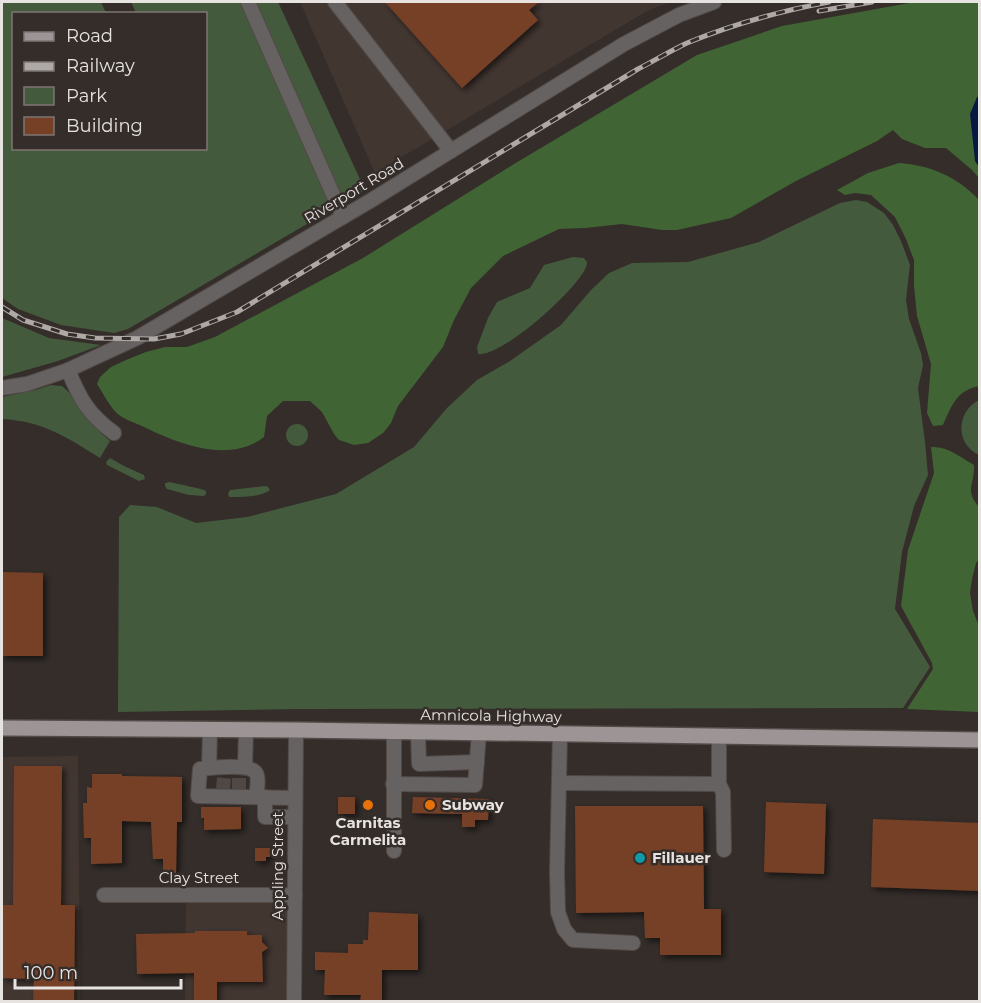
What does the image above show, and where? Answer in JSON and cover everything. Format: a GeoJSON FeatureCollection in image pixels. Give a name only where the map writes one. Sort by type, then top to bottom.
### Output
{"type":"FeatureCollection","features":[{"type":"Feature","properties":{"kind":"main road","name":"Amnicola Highway"},"geometry":{"type":"LineString","coordinates":[[2,728],[980,740]]}},
{"type":"Feature","properties":{"kind":"street"},"geometry":{"type":"LineString","coordinates":[[248,2],[344,217]]}},
{"type":"Feature","properties":{"kind":"street"},"geometry":{"type":"LineString","coordinates":[[335,2],[451,151]]}},
{"type":"Feature","properties":{"kind":"street","name":"Riverport Road"},"geometry":{"type":"LineString","coordinates":[[2,388],[27,384],[68,370],[137,338],[344,217],[624,44],[679,15],[714,2]]}},
{"type":"Feature","properties":{"kind":"street"},"geometry":{"type":"LineString","coordinates":[[68,370],[87,408],[99,422],[114,433]]}},
{"type":"Feature","properties":{"kind":"street"},"geometry":{"type":"LineString","coordinates":[[210,730],[209,768],[224,783]]}},
{"type":"Feature","properties":{"kind":"street"},"geometry":{"type":"LineString","coordinates":[[240,780],[246,730]]}},
{"type":"Feature","properties":{"kind":"street","name":"Appling Street"},"geometry":{"type":"LineString","coordinates":[[294,1002],[296,730]]}},
{"type":"Feature","properties":{"kind":"street"},"geometry":{"type":"LineString","coordinates":[[394,732],[394,851]]}},
{"type":"Feature","properties":{"kind":"street"},"geometry":{"type":"LineString","coordinates":[[418,733],[419,764]]}},
{"type":"Feature","properties":{"kind":"street"},"geometry":{"type":"LineString","coordinates":[[393,784],[475,785],[479,733]]}},
{"type":"Feature","properties":{"kind":"street"},"geometry":{"type":"LineString","coordinates":[[560,734],[558,912],[564,929],[573,940],[633,943]]}},
{"type":"Feature","properties":{"kind":"street"},"geometry":{"type":"LineString","coordinates":[[719,736],[718,784],[723,792],[724,850]]}},
{"type":"Feature","properties":{"kind":"street"},"geometry":{"type":"LineString","coordinates":[[394,764],[477,762]]}},
{"type":"Feature","properties":{"kind":"street"},"geometry":{"type":"LineString","coordinates":[[209,768],[200,769],[198,796],[224,783],[240,780],[255,771],[265,817],[294,818]]}},
{"type":"Feature","properties":{"kind":"street"},"geometry":{"type":"LineString","coordinates":[[224,783],[240,780],[261,797],[295,798]]}},
{"type":"Feature","properties":{"kind":"street"},"geometry":{"type":"LineString","coordinates":[[559,783],[718,784]]}},
{"type":"Feature","properties":{"kind":"street","name":"Clay Street"},"geometry":{"type":"LineString","coordinates":[[104,895],[295,895]]}},
{"type":"Feature","properties":{"kind":"shaded area"},"geometry":{"type":"Polygon","coordinates":[[[300,2],[670,2],[647,11],[375,173],[300,2]]]}},
{"type":"Feature","properties":{"kind":"shaded area"},"geometry":{"type":"Polygon","coordinates":[[[78,756],[80,1001],[2,1001],[2,757],[78,756]]]}},
{"type":"Feature","properties":{"kind":"shaded area"},"geometry":{"type":"Polygon","coordinates":[[[186,900],[288,902],[287,1001],[185,1002],[186,900]]]}},
{"type":"Feature","properties":{"kind":"green space"},"geometry":{"type":"Polygon","coordinates":[[[2,2],[101,2],[106,12],[12,12],[12,150],[207,150],[207,12],[136,12],[131,2],[278,2],[365,190],[128,329],[114,333],[61,325],[18,309],[2,298],[2,2]]]}},
{"type":"Feature","properties":{"kind":"green space"},"geometry":{"type":"Polygon","coordinates":[[[915,2],[979,2],[979,178],[946,148],[925,148],[902,139],[893,130],[877,141],[796,181],[731,218],[677,230],[622,224],[559,229],[503,256],[471,288],[443,347],[398,406],[391,423],[383,433],[368,443],[354,445],[339,440],[322,412],[310,401],[283,401],[267,416],[264,437],[250,445],[220,450],[188,445],[122,417],[113,409],[97,384],[100,377],[111,367],[146,352],[165,347],[187,347],[215,337],[363,258],[514,164],[697,55],[782,26],[915,2]]]}},
{"type":"Feature","properties":{"kind":"green space"},"geometry":{"type":"Polygon","coordinates":[[[899,163],[922,166],[943,174],[962,185],[979,200],[979,386],[960,395],[952,405],[943,425],[933,426],[927,413],[931,364],[917,316],[914,260],[906,239],[895,217],[871,195],[855,193],[845,195],[837,190],[868,173],[899,163]]]}},
{"type":"Feature","properties":{"kind":"green space"},"geometry":{"type":"Polygon","coordinates":[[[856,200],[867,202],[884,213],[901,241],[910,265],[906,300],[909,319],[923,365],[918,388],[928,475],[914,506],[902,552],[895,609],[930,667],[903,708],[299,709],[118,712],[119,517],[130,505],[157,507],[196,523],[247,517],[336,494],[414,447],[447,408],[477,380],[510,361],[561,325],[609,273],[632,263],[688,262],[759,242],[840,203],[856,200]]]}},
{"type":"Feature","properties":{"kind":"green space"},"geometry":{"type":"Polygon","coordinates":[[[573,257],[584,258],[587,264],[569,290],[520,334],[489,352],[478,354],[477,347],[497,302],[530,288],[544,265],[573,257]]]}},
{"type":"Feature","properties":{"kind":"green space"},"geometry":{"type":"Polygon","coordinates":[[[2,318],[49,338],[101,345],[58,361],[2,377],[2,318]]]}},
{"type":"Feature","properties":{"kind":"green space"},"geometry":{"type":"Polygon","coordinates":[[[51,385],[62,386],[70,393],[78,407],[110,441],[100,458],[54,431],[17,420],[2,419],[2,397],[51,385]]]}},
{"type":"Feature","properties":{"kind":"green space"},"geometry":{"type":"Polygon","coordinates":[[[979,400],[979,455],[966,443],[961,428],[966,412],[979,400]]]}},
{"type":"Feature","properties":{"kind":"green space"},"geometry":{"type":"Polygon","coordinates":[[[297,424],[305,427],[308,435],[305,443],[297,446],[289,443],[286,435],[289,427],[297,424]]]}},
{"type":"Feature","properties":{"kind":"green space"},"geometry":{"type":"Polygon","coordinates":[[[931,447],[948,450],[974,465],[971,491],[979,507],[980,558],[976,563],[970,593],[973,611],[979,626],[979,712],[907,709],[933,669],[932,663],[901,606],[908,550],[934,473],[931,447]]]}},
{"type":"Feature","properties":{"kind":"green space"},"geometry":{"type":"Polygon","coordinates":[[[110,458],[144,475],[145,479],[139,481],[107,465],[106,462],[110,458]]]}},
{"type":"Feature","properties":{"kind":"green space"},"geometry":{"type":"Polygon","coordinates":[[[170,482],[206,491],[206,494],[204,496],[189,495],[167,489],[165,483],[170,482]]]}},
{"type":"Feature","properties":{"kind":"green space"},"geometry":{"type":"Polygon","coordinates":[[[266,486],[270,490],[257,495],[229,497],[228,494],[230,490],[266,486]]]}},
{"type":"Feature","properties":{"kind":"water"},"geometry":{"type":"Polygon","coordinates":[[[979,96],[979,167],[975,161],[970,114],[979,96]]]}},
{"type":"Feature","properties":{"kind":"building"},"geometry":{"type":"Polygon","coordinates":[[[385,2],[539,2],[529,10],[538,20],[462,88],[385,2]]]}},
{"type":"Feature","properties":{"kind":"building"},"geometry":{"type":"Polygon","coordinates":[[[2,572],[43,573],[43,656],[2,656],[2,572]]]}},
{"type":"Feature","properties":{"kind":"building"},"geometry":{"type":"Polygon","coordinates":[[[14,766],[62,766],[61,905],[75,905],[74,1002],[33,1002],[34,979],[2,978],[2,905],[13,905],[14,766]]]}},
{"type":"Feature","properties":{"kind":"building"},"geometry":{"type":"Polygon","coordinates":[[[92,774],[182,777],[182,822],[177,822],[176,874],[163,874],[163,859],[153,859],[151,822],[122,821],[122,863],[91,864],[91,838],[84,838],[83,803],[87,803],[87,787],[92,788],[92,774]]]}},
{"type":"Feature","properties":{"kind":"building"},"geometry":{"type":"Polygon","coordinates":[[[338,797],[355,797],[355,814],[338,814],[338,797]]]}},
{"type":"Feature","properties":{"kind":"building"},"geometry":{"type":"Polygon","coordinates":[[[413,797],[489,799],[488,820],[475,820],[475,827],[462,827],[462,814],[412,813],[413,797]]]}},
{"type":"Feature","properties":{"kind":"building"},"geometry":{"type":"Polygon","coordinates":[[[766,802],[826,804],[824,874],[764,872],[766,802]]]}},
{"type":"Feature","properties":{"kind":"building","name":"Fillauer"},"geometry":{"type":"Polygon","coordinates":[[[575,806],[703,806],[704,909],[721,909],[721,955],[660,955],[660,938],[645,938],[644,912],[576,913],[575,806]]]}},
{"type":"Feature","properties":{"kind":"building"},"geometry":{"type":"Polygon","coordinates":[[[201,807],[241,807],[241,829],[204,830],[201,807]]]}},
{"type":"Feature","properties":{"kind":"building"},"geometry":{"type":"Polygon","coordinates":[[[873,819],[980,823],[980,891],[871,887],[873,819]]]}},
{"type":"Feature","properties":{"kind":"building"},"geometry":{"type":"Polygon","coordinates":[[[255,848],[270,848],[270,857],[266,857],[266,861],[255,861],[255,848]]]}},
{"type":"Feature","properties":{"kind":"building"},"geometry":{"type":"Polygon","coordinates":[[[369,912],[418,914],[418,970],[382,970],[382,1002],[360,1002],[361,995],[324,995],[325,970],[315,970],[315,952],[348,953],[348,944],[363,944],[363,940],[368,940],[369,912]]]}},
{"type":"Feature","properties":{"kind":"building"},"geometry":{"type":"Polygon","coordinates":[[[195,931],[247,931],[247,935],[262,935],[262,942],[268,948],[262,952],[263,982],[217,982],[217,1002],[194,1002],[194,973],[137,974],[136,934],[195,933],[195,931]]]}},
{"type":"Feature","properties":{"kind":"tunnel"},"geometry":{"type":"LineString","coordinates":[[223,789],[224,778]]}},
{"type":"Feature","properties":{"kind":"tunnel"},"geometry":{"type":"LineString","coordinates":[[239,778],[239,790]]}},
{"type":"Feature","properties":{"kind":"railway"},"geometry":{"type":"LineString","coordinates":[[2,307],[23,320],[67,334],[95,338],[154,339],[181,334],[237,312],[638,69],[681,46],[757,19],[829,2]]}},
{"type":"Feature","properties":{"kind":"railway"},"geometry":{"type":"LineString","coordinates":[[819,11],[872,2]]}},
{"type":"Feature","properties":{"kind":"place","name":"Carnitas Carmelita"},"geometry":{"type":"Point","coordinates":[368,805]}},
{"type":"Feature","properties":{"kind":"place","name":"Subway"},"geometry":{"type":"Point","coordinates":[430,805]}},
{"type":"Feature","properties":{"kind":"place","name":"Fillauer"},"geometry":{"type":"Point","coordinates":[640,858]}}]}
